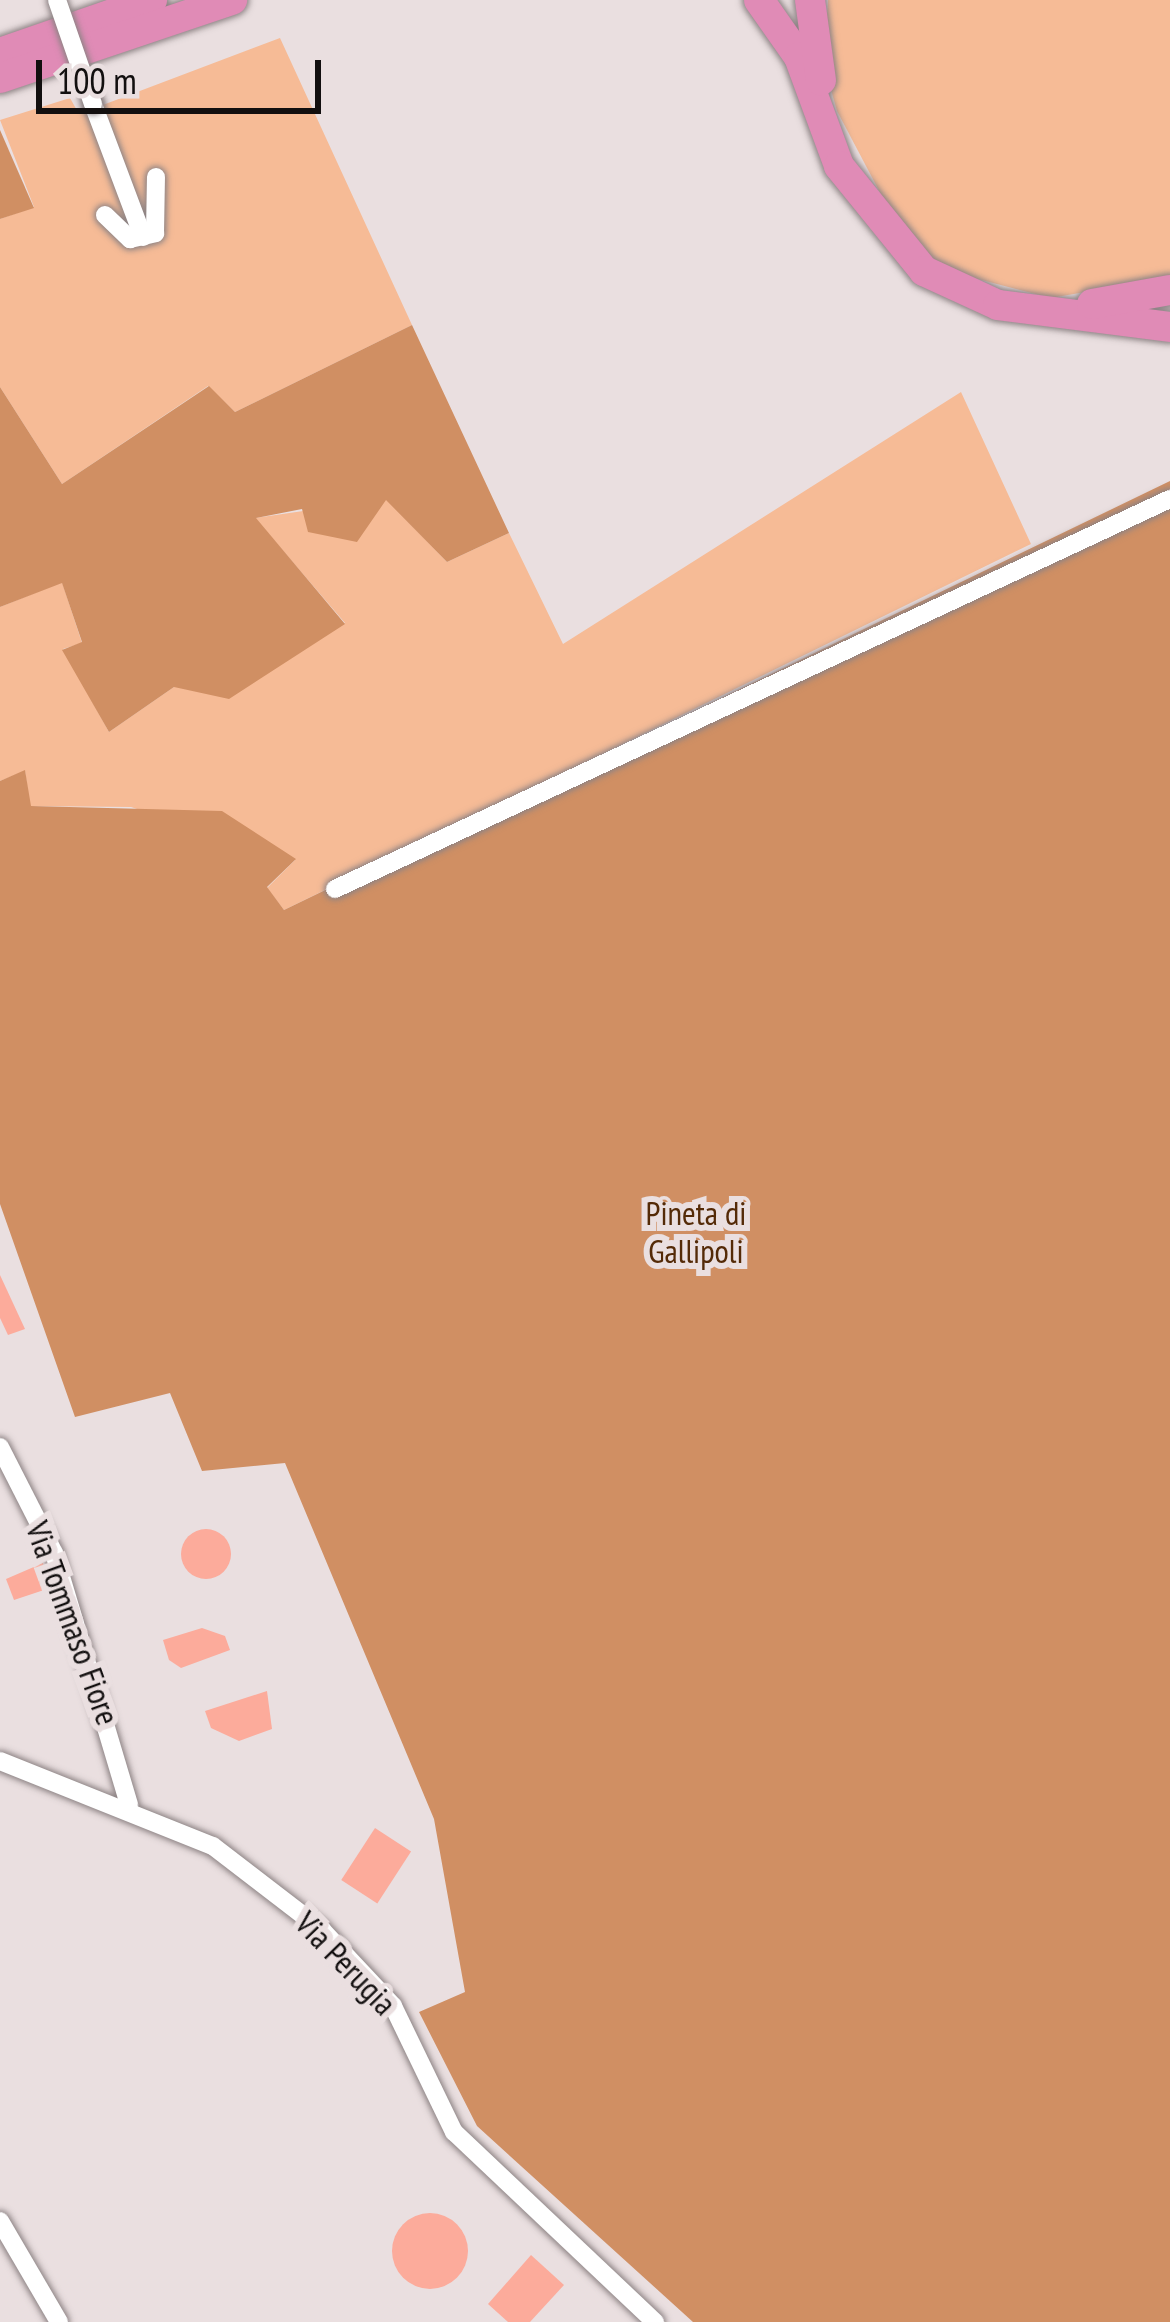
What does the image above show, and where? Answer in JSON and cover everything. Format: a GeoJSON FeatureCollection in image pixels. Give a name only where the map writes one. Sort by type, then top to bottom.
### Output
{"type":"FeatureCollection","features":[{"type":"Feature","properties":{"kind":"highway"},"geometry":{"type":"LineString","coordinates":[[0,53],[152,0]]}},
{"type":"Feature","properties":{"kind":"highway"},"geometry":{"type":"LineString","coordinates":[[759,0],[799,57],[853,189],[893,246],[949,286],[1056,310],[1170,327]]}},
{"type":"Feature","properties":{"kind":"highway"},"geometry":{"type":"LineString","coordinates":[[810,0],[853,189]]}},
{"type":"Feature","properties":{"kind":"highway"},"geometry":{"type":"LineString","coordinates":[[0,79],[230,2]]}},
{"type":"Feature","properties":{"kind":"highway"},"geometry":{"type":"LineString","coordinates":[[1056,310],[1161,290]]}},
{"type":"Feature","properties":{"kind":"street"},"geometry":{"type":"LineString","coordinates":[[57,0],[143,237]]}},
{"type":"Feature","properties":{"kind":"street"},"geometry":{"type":"LineString","coordinates":[[143,237],[160,219],[156,177]]}},
{"type":"Feature","properties":{"kind":"street"},"geometry":{"type":"LineString","coordinates":[[105,215],[117,233],[143,237]]}},
{"type":"Feature","properties":{"kind":"street"},"geometry":{"type":"LineString","coordinates":[[335,889],[1170,499]]}},
{"type":"Feature","properties":{"kind":"street","name":"Via Tommaso Fiore"},"geometry":{"type":"LineString","coordinates":[[0,1447],[55,1552],[128,1804]]}},
{"type":"Feature","properties":{"kind":"street","name":"Via Perugia"},"geometry":{"type":"LineString","coordinates":[[0,1761],[128,1804],[213,1846],[334,1942],[393,2006],[464,2144],[655,2322]]}},
{"type":"Feature","properties":{"kind":"street"},"geometry":{"type":"LineString","coordinates":[[0,2221],[59,2322]]}},
{"type":"Feature","properties":{"kind":"shaded area"},"geometry":{"type":"Polygon","coordinates":[[[828,0],[1170,0],[1170,277],[1051,298],[947,271],[905,240],[837,111],[824,65],[828,0]]]}},
{"type":"Feature","properties":{"kind":"shaded area"},"geometry":{"type":"Polygon","coordinates":[[[280,38],[412,325],[235,412],[208,386],[62,484],[0,387],[0,219],[34,207],[0,120],[70,98],[79,114],[280,38]]]}},
{"type":"Feature","properties":{"kind":"shaded area"},"geometry":{"type":"Polygon","coordinates":[[[961,392],[1031,544],[284,910],[267,888],[295,860],[131,807],[30,806],[25,771],[0,781],[0,607],[62,582],[82,643],[63,649],[109,732],[174,687],[345,623],[255,518],[386,499],[447,562],[509,533],[563,644],[961,392]]]}},
{"type":"Feature","properties":{"kind":"green space"},"geometry":{"type":"Polygon","coordinates":[[[0,130],[34,208],[0,219],[0,130]]]}},
{"type":"Feature","properties":{"kind":"green space"},"geometry":{"type":"Polygon","coordinates":[[[412,325],[509,533],[447,562],[386,500],[357,542],[308,532],[302,509],[256,518],[345,624],[229,699],[174,687],[109,732],[62,650],[82,642],[62,583],[0,607],[0,387],[62,484],[209,386],[235,412],[412,325]]]}},
{"type":"Feature","properties":{"kind":"green space","name":"Pineta di Gallipoli"},"geometry":{"type":"Polygon","coordinates":[[[1170,481],[1170,2322],[693,2322],[477,2126],[419,2012],[465,1992],[434,1819],[285,1463],[202,1471],[170,1393],[75,1417],[0,1204],[0,781],[25,770],[31,806],[222,811],[296,859],[267,887],[284,910],[1170,481]]]}},
{"type":"Feature","properties":{"kind":"building"},"geometry":{"type":"Polygon","coordinates":[[[0,1275],[25,1329],[8,1335],[0,1318],[0,1275]]]}},
{"type":"Feature","properties":{"kind":"building"},"geometry":{"type":"Polygon","coordinates":[[[206,1529],[224,1536],[231,1554],[224,1572],[206,1579],[188,1572],[181,1554],[188,1536],[206,1529]]]}},
{"type":"Feature","properties":{"kind":"building"},"geometry":{"type":"Polygon","coordinates":[[[43,1563],[50,1588],[14,1600],[6,1579],[43,1563]]]}},
{"type":"Feature","properties":{"kind":"building"},"geometry":{"type":"Polygon","coordinates":[[[202,1628],[225,1636],[230,1650],[181,1668],[169,1660],[163,1640],[202,1628]]]}},
{"type":"Feature","properties":{"kind":"building"},"geometry":{"type":"Polygon","coordinates":[[[267,1691],[272,1729],[239,1741],[211,1728],[205,1711],[267,1691]]]}},
{"type":"Feature","properties":{"kind":"building"},"geometry":{"type":"Polygon","coordinates":[[[375,1828],[411,1851],[377,1903],[341,1880],[375,1828]]]}},
{"type":"Feature","properties":{"kind":"building"},"geometry":{"type":"Polygon","coordinates":[[[430,2213],[457,2224],[468,2251],[457,2278],[430,2289],[403,2278],[392,2251],[403,2224],[430,2213]]]}},
{"type":"Feature","properties":{"kind":"building"},"geometry":{"type":"Polygon","coordinates":[[[531,2255],[564,2285],[530,2322],[508,2322],[488,2304],[531,2255]]]}}]}
